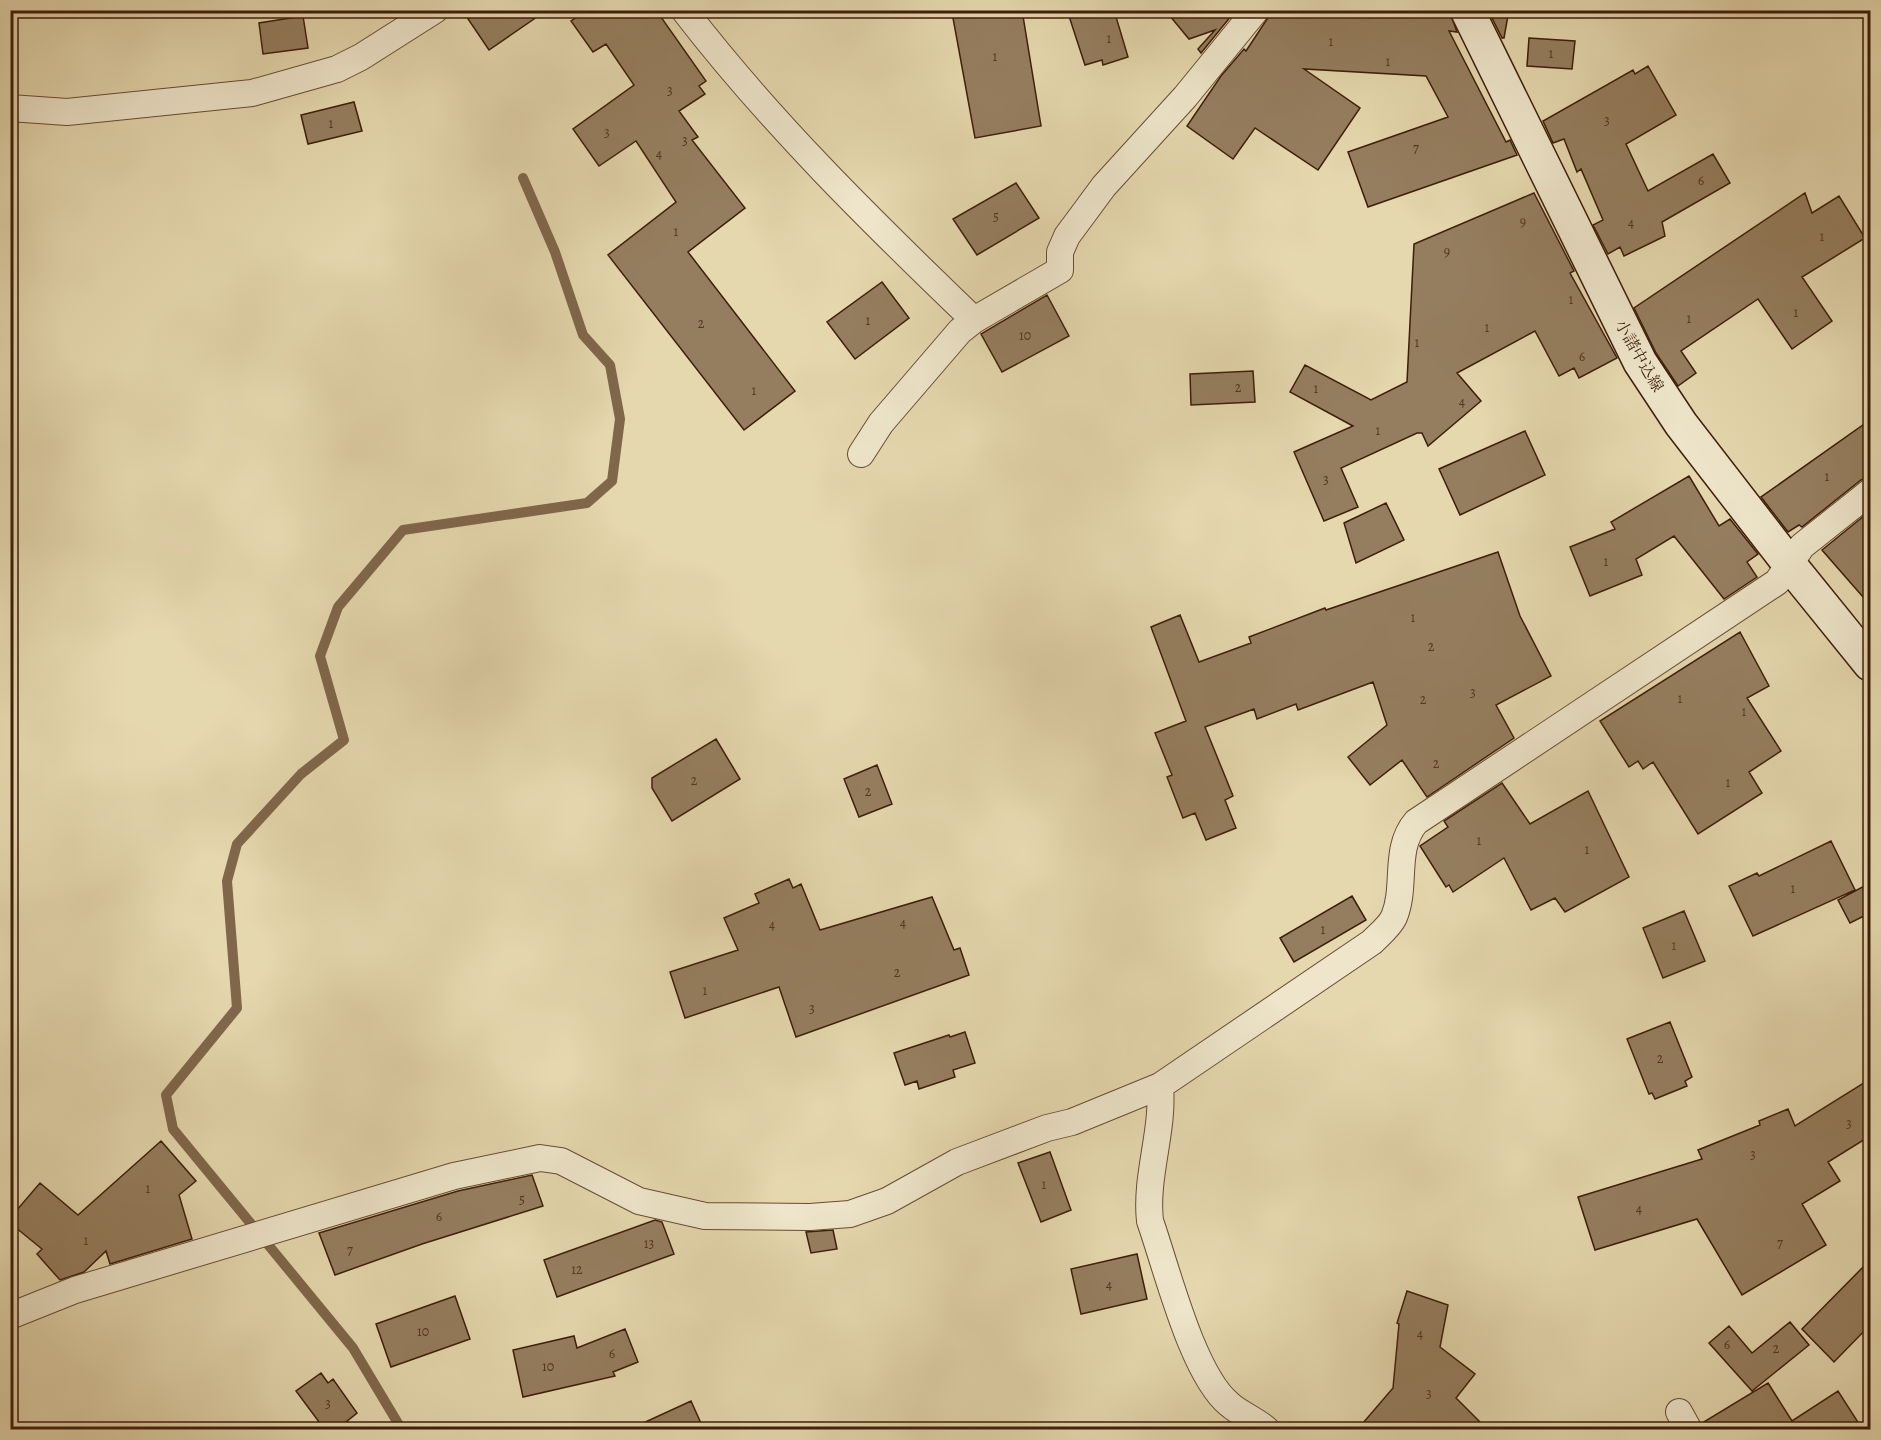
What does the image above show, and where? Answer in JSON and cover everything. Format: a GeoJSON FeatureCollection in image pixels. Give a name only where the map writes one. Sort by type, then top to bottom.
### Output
{"type":"FeatureCollection","features":[{"type":"Feature","properties":{"kind":"main road","name":"小諸中込線"},"geometry":{"type":"LineString","coordinates":[[1467,10],[1640,362],[1681,424],[1870,664]]}},
{"type":"Feature","properties":{"kind":"street"},"geometry":{"type":"LineString","coordinates":[[10,108],[67,112],[252,93],[337,69],[361,57],[435,10]]}},
{"type":"Feature","properties":{"kind":"street"},"geometry":{"type":"LineString","coordinates":[[684,10],[776,120],[910,258],[974,320]]}},
{"type":"Feature","properties":{"kind":"street"},"geometry":{"type":"LineString","coordinates":[[861,454],[881,423],[960,331],[974,320],[1060,270],[1060,252],[1067,236],[1104,186],[1185,97],[1256,10]]}},
{"type":"Feature","properties":{"kind":"street"},"geometry":{"type":"LineString","coordinates":[[10,1316],[75,1290],[454,1176],[540,1158],[561,1161],[639,1201],[705,1216],[810,1217],[850,1214],[887,1201],[957,1162],[1047,1128],[1072,1122],[1160,1086],[1372,942],[1393,920],[1400,898],[1402,849],[1407,833],[1416,822],[1777,582],[1802,546],[1870,492]]}},
{"type":"Feature","properties":{"kind":"street"},"geometry":{"type":"LineString","coordinates":[[1160,1086],[1162,1108],[1148,1204],[1150,1221],[1190,1337],[1211,1385],[1229,1404],[1267,1430]]}},
{"type":"Feature","properties":{"kind":"building"},"geometry":{"type":"Polygon","coordinates":[[[462,10],[547,10],[489,50],[462,10]]]}},
{"type":"Feature","properties":{"kind":"building"},"geometry":{"type":"Polygon","coordinates":[[[587,10],[656,10],[706,81],[699,86],[705,94],[679,111],[698,137],[692,140],[745,208],[688,252],[795,391],[744,430],[608,255],[676,202],[636,141],[599,166],[573,129],[634,85],[606,44],[593,52],[571,21],[587,10]]]}},
{"type":"Feature","properties":{"kind":"building"},"geometry":{"type":"Polygon","coordinates":[[[973,10],[1022,10],[1041,126],[975,138],[953,18],[973,10]]]}},
{"type":"Feature","properties":{"kind":"building"},"geometry":{"type":"Polygon","coordinates":[[[1067,10],[1114,10],[1128,57],[1103,65],[1102,60],[1085,65],[1067,10]]]}},
{"type":"Feature","properties":{"kind":"building"},"geometry":{"type":"Polygon","coordinates":[[[1165,10],[1236,10],[1201,53],[1198,49],[1215,30],[1189,39],[1165,10]]]}},
{"type":"Feature","properties":{"kind":"building"},"geometry":{"type":"Polygon","coordinates":[[[1273,10],[1449,10],[1457,32],[1449,31],[1506,142],[1510,140],[1517,155],[1368,207],[1348,152],[1448,117],[1426,76],[1304,69],[1360,108],[1318,170],[1255,128],[1233,159],[1187,126],[1221,76],[1244,49],[1246,51],[1273,10]]]}},
{"type":"Feature","properties":{"kind":"building"},"geometry":{"type":"Polygon","coordinates":[[[1488,10],[1509,10],[1504,38],[1502,38],[1488,10]]]}},
{"type":"Feature","properties":{"kind":"building"},"geometry":{"type":"Polygon","coordinates":[[[303,16],[308,48],[263,54],[259,23],[303,16]]]}},
{"type":"Feature","properties":{"kind":"building"},"geometry":{"type":"Polygon","coordinates":[[[1529,38],[1575,41],[1572,69],[1527,66],[1529,38]]]}},
{"type":"Feature","properties":{"kind":"building"},"geometry":{"type":"Polygon","coordinates":[[[1648,66],[1676,115],[1626,144],[1648,191],[1713,154],[1730,183],[1662,222],[1665,236],[1624,256],[1620,247],[1608,254],[1593,225],[1603,220],[1581,169],[1577,172],[1564,139],[1553,143],[1543,121],[1633,70],[1635,74],[1648,66]]]}},
{"type":"Feature","properties":{"kind":"building"},"geometry":{"type":"Polygon","coordinates":[[[354,102],[362,131],[308,144],[301,115],[354,102]]]}},
{"type":"Feature","properties":{"kind":"building"},"geometry":{"type":"Polygon","coordinates":[[[1016,183],[1039,218],[977,255],[953,219],[1016,183]]]}},
{"type":"Feature","properties":{"kind":"building"},"geometry":{"type":"Polygon","coordinates":[[[1534,193],[1574,271],[1570,273],[1617,358],[1579,378],[1574,368],[1559,376],[1535,331],[1457,373],[1481,401],[1428,446],[1422,433],[1417,433],[1341,468],[1358,507],[1324,521],[1294,452],[1353,426],[1290,392],[1305,365],[1371,400],[1407,382],[1414,244],[1534,193]]]}},
{"type":"Feature","properties":{"kind":"building"},"geometry":{"type":"Polygon","coordinates":[[[1805,193],[1812,213],[1839,196],[1865,238],[1802,277],[1832,321],[1792,349],[1758,299],[1681,351],[1696,373],[1678,386],[1656,353],[1634,308],[1805,193]]]}},
{"type":"Feature","properties":{"kind":"building"},"geometry":{"type":"Polygon","coordinates":[[[882,282],[909,318],[855,359],[827,322],[882,282]]]}},
{"type":"Feature","properties":{"kind":"building"},"geometry":{"type":"Polygon","coordinates":[[[1047,295],[1069,336],[1002,372],[981,334],[1047,295]]]}},
{"type":"Feature","properties":{"kind":"building"},"geometry":{"type":"Polygon","coordinates":[[[1253,371],[1255,402],[1191,405],[1190,374],[1253,371]]]}},
{"type":"Feature","properties":{"kind":"building"},"geometry":{"type":"Polygon","coordinates":[[[1870,420],[1870,477],[1861,480],[1802,527],[1799,525],[1788,532],[1761,497],[1870,420]]]}},
{"type":"Feature","properties":{"kind":"building"},"geometry":{"type":"Polygon","coordinates":[[[1525,431],[1545,475],[1460,515],[1439,469],[1525,431]]]}},
{"type":"Feature","properties":{"kind":"building"},"geometry":{"type":"Polygon","coordinates":[[[1689,476],[1719,526],[1730,519],[1758,554],[1747,562],[1757,577],[1724,599],[1674,536],[1636,559],[1642,575],[1590,596],[1570,547],[1615,529],[1611,522],[1689,476]]]}},
{"type":"Feature","properties":{"kind":"building"},"geometry":{"type":"Polygon","coordinates":[[[1386,503],[1404,540],[1356,563],[1344,523],[1386,503]]]}},
{"type":"Feature","properties":{"kind":"building"},"geometry":{"type":"Polygon","coordinates":[[[1870,511],[1870,605],[1822,550],[1870,511]]]}},
{"type":"Feature","properties":{"kind":"building"},"geometry":{"type":"Polygon","coordinates":[[[1498,552],[1520,616],[1551,676],[1496,705],[1514,738],[1427,797],[1402,760],[1370,785],[1348,757],[1387,725],[1373,682],[1298,710],[1296,704],[1257,719],[1254,709],[1205,727],[1233,796],[1225,800],[1236,828],[1206,840],[1195,813],[1183,818],[1167,777],[1172,775],[1155,733],[1186,721],[1151,627],[1180,615],[1199,662],[1251,643],[1249,637],[1325,608],[1326,610],[1498,552]]]}},
{"type":"Feature","properties":{"kind":"building"},"geometry":{"type":"Polygon","coordinates":[[[1740,632],[1769,686],[1747,698],[1781,751],[1749,772],[1762,793],[1698,834],[1653,762],[1643,769],[1638,761],[1629,767],[1600,721],[1740,632]]]}},
{"type":"Feature","properties":{"kind":"building"},"geometry":{"type":"Polygon","coordinates":[[[716,739],[740,779],[672,821],[652,788],[652,778],[716,739]]]}},
{"type":"Feature","properties":{"kind":"building"},"geometry":{"type":"Polygon","coordinates":[[[877,765],[892,804],[859,817],[844,779],[877,765]]]}},
{"type":"Feature","properties":{"kind":"building"},"geometry":{"type":"Polygon","coordinates":[[[1502,783],[1530,824],[1588,791],[1629,877],[1565,912],[1555,898],[1531,910],[1504,858],[1453,892],[1449,885],[1446,887],[1420,846],[1448,827],[1444,821],[1502,783]]]}},
{"type":"Feature","properties":{"kind":"building"},"geometry":{"type":"Polygon","coordinates":[[[1831,841],[1855,890],[1753,936],[1729,886],[1757,873],[1759,876],[1831,841]]]}},
{"type":"Feature","properties":{"kind":"building"},"geometry":{"type":"Polygon","coordinates":[[[789,879],[793,888],[801,884],[820,930],[932,897],[954,950],[960,948],[969,975],[796,1037],[779,987],[685,1018],[670,972],[738,950],[724,918],[759,903],[755,894],[789,879]]]}},
{"type":"Feature","properties":{"kind":"building"},"geometry":{"type":"Polygon","coordinates":[[[1870,883],[1870,913],[1850,923],[1838,900],[1870,883]]]}},
{"type":"Feature","properties":{"kind":"building"},"geometry":{"type":"Polygon","coordinates":[[[1352,896],[1366,920],[1294,962],[1280,938],[1352,896]]]}},
{"type":"Feature","properties":{"kind":"building"},"geometry":{"type":"Polygon","coordinates":[[[1684,911],[1705,961],[1663,978],[1643,928],[1684,911]]]}},
{"type":"Feature","properties":{"kind":"building"},"geometry":{"type":"Polygon","coordinates":[[[1670,1022],[1692,1077],[1685,1081],[1687,1086],[1655,1099],[1652,1093],[1649,1094],[1627,1039],[1670,1022]]]}},
{"type":"Feature","properties":{"kind":"building"},"geometry":{"type":"Polygon","coordinates":[[[965,1032],[975,1063],[953,1070],[955,1077],[919,1089],[917,1081],[905,1085],[894,1053],[965,1032]]]}},
{"type":"Feature","properties":{"kind":"building"},"geometry":{"type":"Polygon","coordinates":[[[1870,1079],[1870,1136],[1828,1162],[1840,1181],[1802,1204],[1826,1245],[1742,1295],[1697,1219],[1595,1250],[1578,1197],[1702,1159],[1698,1150],[1760,1125],[1759,1121],[1788,1109],[1795,1126],[1870,1079]]]}},
{"type":"Feature","properties":{"kind":"building"},"geometry":{"type":"Polygon","coordinates":[[[161,1141],[196,1181],[179,1195],[192,1239],[110,1264],[106,1251],[84,1272],[60,1280],[37,1254],[42,1249],[10,1223],[10,1218],[40,1183],[78,1215],[161,1141]]]}},
{"type":"Feature","properties":{"kind":"building"},"geometry":{"type":"Polygon","coordinates":[[[1050,1152],[1071,1210],[1041,1222],[1018,1163],[1050,1152]]]}},
{"type":"Feature","properties":{"kind":"building"},"geometry":{"type":"Polygon","coordinates":[[[532,1175],[543,1206],[422,1244],[335,1275],[319,1233],[458,1191],[532,1175]]]}},
{"type":"Feature","properties":{"kind":"building"},"geometry":{"type":"Polygon","coordinates":[[[655,1220],[662,1222],[674,1254],[557,1297],[544,1260],[655,1220]]]}},
{"type":"Feature","properties":{"kind":"building"},"geometry":{"type":"Polygon","coordinates":[[[833,1230],[837,1249],[811,1253],[806,1232],[833,1230]]]}},
{"type":"Feature","properties":{"kind":"building"},"geometry":{"type":"Polygon","coordinates":[[[1137,1254],[1147,1299],[1081,1314],[1071,1269],[1137,1254]]]}},
{"type":"Feature","properties":{"kind":"building"},"geometry":{"type":"Polygon","coordinates":[[[1870,1260],[1870,1325],[1834,1362],[1802,1329],[1870,1260]]]}},
{"type":"Feature","properties":{"kind":"building"},"geometry":{"type":"Polygon","coordinates":[[[1407,1291],[1448,1305],[1440,1347],[1475,1374],[1456,1398],[1488,1430],[1357,1430],[1393,1388],[1399,1324],[1397,1323],[1407,1291]]]}},
{"type":"Feature","properties":{"kind":"building"},"geometry":{"type":"Polygon","coordinates":[[[455,1296],[470,1339],[391,1367],[376,1324],[455,1296]]]}},
{"type":"Feature","properties":{"kind":"building"},"geometry":{"type":"Polygon","coordinates":[[[1790,1322],[1809,1345],[1752,1391],[1709,1343],[1729,1326],[1752,1353],[1790,1322]]]}},
{"type":"Feature","properties":{"kind":"building"},"geometry":{"type":"Polygon","coordinates":[[[625,1329],[638,1362],[613,1372],[615,1376],[523,1397],[513,1350],[574,1336],[577,1348],[625,1329]]]}},
{"type":"Feature","properties":{"kind":"building"},"geometry":{"type":"Polygon","coordinates":[[[321,1373],[328,1383],[333,1379],[357,1413],[336,1430],[325,1430],[296,1391],[321,1373]]]}},
{"type":"Feature","properties":{"kind":"building"},"geometry":{"type":"Polygon","coordinates":[[[1768,1383],[1792,1421],[1838,1391],[1863,1430],[1704,1430],[1702,1423],[1768,1383]]]}},
{"type":"Feature","properties":{"kind":"building"},"geometry":{"type":"Polygon","coordinates":[[[691,1401],[704,1430],[628,1430],[691,1401]]]}},
{"type":"Feature","properties":{"kind":"waterway"},"geometry":{"type":"LineString","coordinates":[[402,1430],[353,1348],[173,1129],[166,1095],[237,1008],[227,881],[237,844],[301,774],[344,740],[320,656],[338,607],[403,530],[587,503],[612,481],[620,419],[610,365],[583,335],[555,252],[523,178]]}}]}
